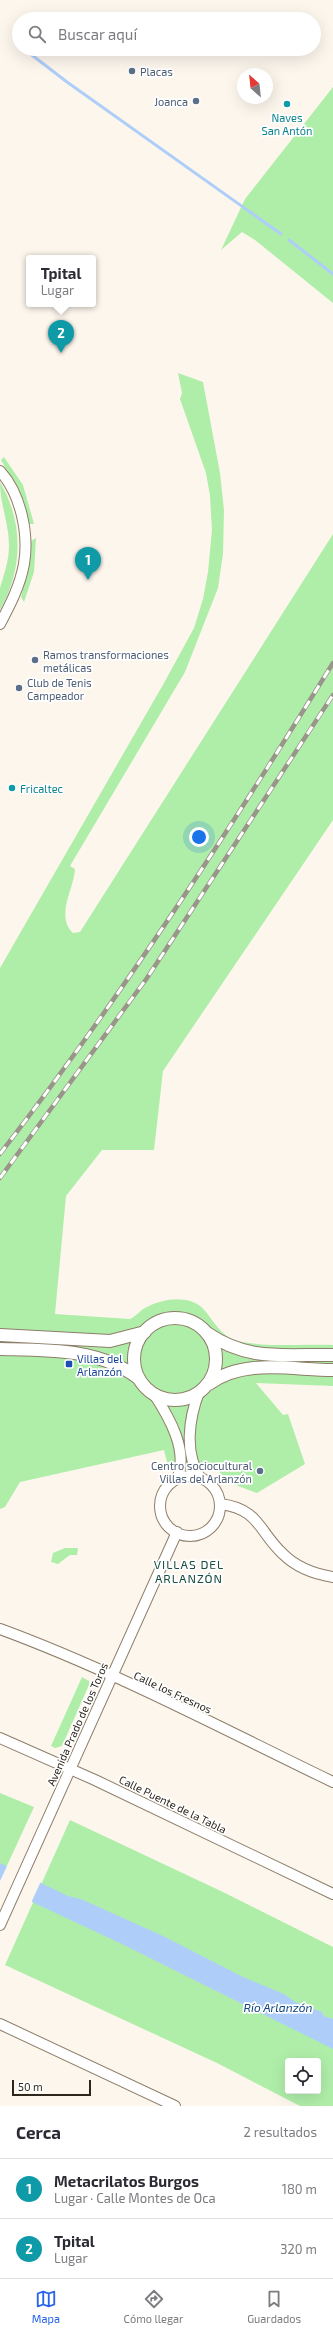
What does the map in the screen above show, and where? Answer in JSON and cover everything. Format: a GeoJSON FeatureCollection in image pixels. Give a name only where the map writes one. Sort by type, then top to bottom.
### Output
{"type":"FeatureCollection","features":[{"type":"Feature","properties":{"kind":"street"},"geometry":{"type":"LineString","coordinates":[[0,471],[16,499],[25,539],[24,564],[19,583],[0,624]]}},
{"type":"Feature","properties":{"kind":"street"},"geometry":{"type":"LineString","coordinates":[[0,1335],[110,1341],[144,1332],[161,1322],[179,1319],[192,1322],[221,1342],[245,1352],[333,1355]]}},
{"type":"Feature","properties":{"kind":"street"},"geometry":{"type":"LineString","coordinates":[[0,1349],[95,1356],[119,1364],[138,1378],[154,1394],[168,1415],[174,1432],[180,1466],[176,1479],[164,1492],[160,1510],[168,1526],[177,1532],[193,1535],[210,1528],[220,1513],[220,1504],[214,1487],[200,1477],[196,1470],[190,1425],[202,1389],[213,1375],[215,1357],[210,1339],[202,1329]]}},
{"type":"Feature","properties":{"kind":"street"},"geometry":{"type":"LineString","coordinates":[[138,1378],[134,1366],[134,1354],[138,1342],[144,1332]]}},
{"type":"Feature","properties":{"kind":"street"},"geometry":{"type":"LineString","coordinates":[[154,1394],[164,1399],[176,1400],[188,1398],[218,1377],[241,1369],[333,1370]]}},
{"type":"Feature","properties":{"kind":"street"},"geometry":{"type":"LineString","coordinates":[[176,1479],[192,1476],[200,1477]]}},
{"type":"Feature","properties":{"kind":"street"},"geometry":{"type":"LineString","coordinates":[[220,1504],[246,1510],[273,1544],[294,1563],[306,1570],[333,1577]]}},
{"type":"Feature","properties":{"kind":"street","name":"Avenida Prado de los Toros"},"geometry":{"type":"LineString","coordinates":[[0,1925],[177,1532]]}},
{"type":"Feature","properties":{"kind":"street","name":"Calle los Fresnos"},"geometry":{"type":"LineString","coordinates":[[0,1629],[112,1676],[333,1782]]}},
{"type":"Feature","properties":{"kind":"street","name":"Calle Puente de la Tabla"},"geometry":{"type":"LineString","coordinates":[[0,1738],[70,1769],[333,1894]]}},
{"type":"Feature","properties":{"kind":"street"},"geometry":{"type":"LineString","coordinates":[[0,2024],[175,2106]]}},
{"type":"Feature","properties":{"kind":"green space"},"geometry":{"type":"Polygon","coordinates":[[[333,87],[333,303],[255,240],[242,232],[221,250],[245,199],[333,87]]]}},
{"type":"Feature","properties":{"kind":"green space"},"geometry":{"type":"Polygon","coordinates":[[[178,373],[203,382],[220,473],[224,510],[223,554],[218,588],[185,672],[70,866],[75,869],[65,911],[68,926],[73,933],[80,932],[333,534],[333,820],[163,1071],[154,1150],[102,1150],[66,1196],[55,1314],[130,1319],[145,1308],[162,1301],[178,1299],[186,1300],[200,1306],[221,1331],[232,1339],[242,1342],[267,1345],[333,1345],[333,1386],[256,1383],[283,1415],[288,1414],[305,1464],[257,1493],[233,1484],[210,1464],[169,1470],[164,1450],[20,1482],[5,1507],[0,1509],[0,968],[164,683],[194,628],[203,599],[208,572],[212,530],[210,496],[206,473],[180,399],[182,393],[178,373]]]}},
{"type":"Feature","properties":{"kind":"green space"},"geometry":{"type":"Polygon","coordinates":[[[4,457],[23,485],[34,524],[29,524],[17,488],[1,460],[4,457]]]}},
{"type":"Feature","properties":{"kind":"green space"},"geometry":{"type":"Polygon","coordinates":[[[0,482],[8,498],[13,514],[17,530],[18,546],[13,578],[8,594],[0,610],[0,588],[9,552],[9,538],[1,498],[0,482]]]}},
{"type":"Feature","properties":{"kind":"green space"},"geometry":{"type":"Polygon","coordinates":[[[36,538],[34,572],[24,602],[21,597],[27,573],[31,541],[36,538]]]}},
{"type":"Feature","properties":{"kind":"green space"},"geometry":{"type":"Polygon","coordinates":[[[65,1548],[78,1548],[77,1555],[70,1555],[58,1564],[51,1562],[53,1553],[65,1548]]]}},
{"type":"Feature","properties":{"kind":"green space"},"geometry":{"type":"Polygon","coordinates":[[[82,1677],[89,1681],[89,1685],[62,1746],[55,1748],[51,1746],[82,1677]]]}},
{"type":"Feature","properties":{"kind":"green space"},"geometry":{"type":"Polygon","coordinates":[[[0,1793],[34,1807],[0,1881],[0,1793]]]}},
{"type":"Feature","properties":{"kind":"green space"},"geometry":{"type":"Polygon","coordinates":[[[70,1820],[225,1893],[333,1947],[333,2106],[300,2106],[217,2063],[5,1965],[70,1820]]]}},
{"type":"Feature","properties":{"kind":"water","name":"Río Arlanzón"},"geometry":{"type":"Polygon","coordinates":[[[0,1863],[68,1896],[81,1899],[163,1936],[243,1977],[284,1994],[295,2002],[322,2012],[324,2016],[333,2019],[333,2049],[124,1945],[0,1887],[0,1863]]]}},
{"type":"Feature","properties":{"kind":"pier"},"geometry":{"type":"Polygon","coordinates":[[[8,1864],[42,1879],[31,1903],[0,1889],[0,1881],[8,1864]]]}},
{"type":"Feature","properties":{"kind":"waterway"},"geometry":{"type":"LineString","coordinates":[[33,56],[67,82],[281,234]]}},
{"type":"Feature","properties":{"kind":"waterway"},"geometry":{"type":"LineString","coordinates":[[289,240],[333,274]]}},
{"type":"Feature","properties":{"kind":"railway"},"geometry":{"type":"LineString","coordinates":[[0,1154],[45,1095],[173,913],[254,789],[333,663]]}},
{"type":"Feature","properties":{"kind":"railway"},"geometry":{"type":"LineString","coordinates":[[0,1178],[147,978],[333,695]]}},
{"type":"Feature","properties":{"kind":"place","name":"Placas"},"geometry":{"type":"Point","coordinates":[132,71]}},
{"type":"Feature","properties":{"kind":"place","name":"Joanca"},"geometry":{"type":"Point","coordinates":[196,101]}},
{"type":"Feature","properties":{"kind":"place","name":"Naves San Antón"},"geometry":{"type":"Point","coordinates":[287,104]}},
{"type":"Feature","properties":{"kind":"place","name":"Tpital"},"geometry":{"type":"Point","coordinates":[61,353]}},
{"type":"Feature","properties":{"kind":"place","name":"Metacrilatos Burgos"},"geometry":{"type":"Point","coordinates":[88,580]}},
{"type":"Feature","properties":{"kind":"place","name":"Ramos transformaciones metálicas"},"geometry":{"type":"Point","coordinates":[35,660]}},
{"type":"Feature","properties":{"kind":"place","name":"Club de Tenis Campeador"},"geometry":{"type":"Point","coordinates":[19,688]}},
{"type":"Feature","properties":{"kind":"place","name":"Fricaltec"},"geometry":{"type":"Point","coordinates":[12,788]}},
{"type":"Feature","properties":{"kind":"place","name":"Villas del Arlanzón"},"geometry":{"type":"Point","coordinates":[69,1364]}},
{"type":"Feature","properties":{"kind":"place","name":"Centro sociocultural Villas del Arlanzón"},"geometry":{"type":"Point","coordinates":[260,1471]}},
{"type":"Feature","properties":{"kind":"district","name":"VILLAS DEL ARLANZÓN"},"geometry":{"type":"Point","coordinates":[189,1571]}}]}
